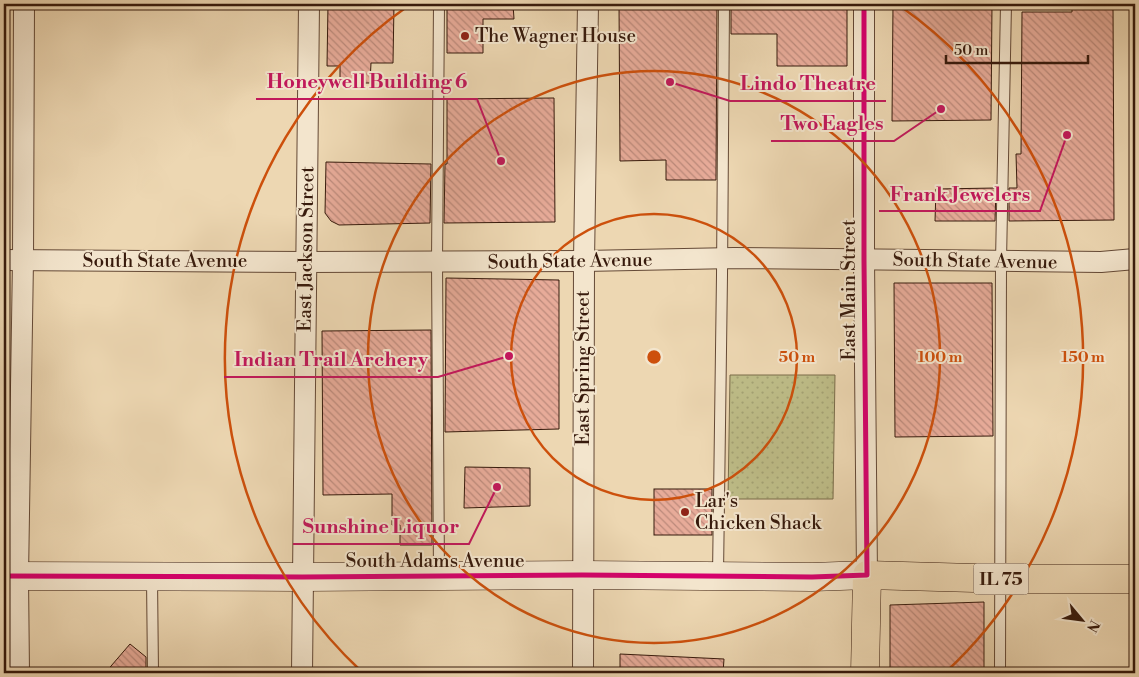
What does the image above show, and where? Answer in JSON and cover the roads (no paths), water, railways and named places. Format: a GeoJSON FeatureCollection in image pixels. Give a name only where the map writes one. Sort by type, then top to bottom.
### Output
{"type":"FeatureCollection","features":[{"type":"Feature","properties":{"kind":"main road","name":"South Adams Avenue"},"geometry":{"type":"LineString","coordinates":[[867,575],[999,579],[1135,579]]}},
{"type":"Feature","properties":{"kind":"main road","name":"East Main Street"},"geometry":{"type":"LineString","coordinates":[[865,673],[867,575]]}},
{"type":"Feature","properties":{"kind":"street"},"geometry":{"type":"LineString","coordinates":[[19,673],[11,576],[13,260],[24,4]]}},
{"type":"Feature","properties":{"kind":"street","name":"East Jackson Street"},"geometry":{"type":"LineString","coordinates":[[302,673],[309,4]]}},
{"type":"Feature","properties":{"kind":"street","name":"East Spring Street"},"geometry":{"type":"LineString","coordinates":[[582,673],[584,261],[588,4]]}},
{"type":"Feature","properties":{"kind":"street","name":"East Main Street"},"geometry":{"type":"LineString","coordinates":[[864,4],[867,575]]}},
{"type":"Feature","properties":{"kind":"street","name":"South State Avenue"},"geometry":{"type":"LineString","coordinates":[[13,260],[437,262],[722,259],[1101,262],[1135,259]]}},
{"type":"Feature","properties":{"kind":"street","name":"South Adams Avenue"},"geometry":{"type":"LineString","coordinates":[[11,576],[302,577],[582,575],[812,577],[867,575]]}},
{"type":"Feature","properties":{"kind":"lane"},"geometry":{"type":"LineString","coordinates":[[439,4],[437,262],[439,576]]}},
{"type":"Feature","properties":{"kind":"lane"},"geometry":{"type":"LineString","coordinates":[[718,576],[724,4]]}},
{"type":"Feature","properties":{"kind":"lane"},"geometry":{"type":"LineString","coordinates":[[1000,673],[1001,261],[1006,4]]}},
{"type":"Feature","properties":{"kind":"lane"},"geometry":{"type":"LineString","coordinates":[[152,577],[153,673]]}},
{"type":"Feature","properties":{"kind":"place","name":"The Wagner House"},"geometry":{"type":"Point","coordinates":[465,36]}},
{"type":"Feature","properties":{"kind":"place","name":"Lindo Theatre"},"geometry":{"type":"Point","coordinates":[670,82]}},
{"type":"Feature","properties":{"kind":"place","name":"Two Eagles"},"geometry":{"type":"Point","coordinates":[941,109]}},
{"type":"Feature","properties":{"kind":"place","name":"Frank Jewelers"},"geometry":{"type":"Point","coordinates":[1067,135]}},
{"type":"Feature","properties":{"kind":"place","name":"Honeywell Building 6"},"geometry":{"type":"Point","coordinates":[501,161]}},
{"type":"Feature","properties":{"kind":"place","name":"Indian Trail Archery"},"geometry":{"type":"Point","coordinates":[509,356]}},
{"type":"Feature","properties":{"kind":"place","name":"Sunshine Liquor"},"geometry":{"type":"Point","coordinates":[497,487]}},
{"type":"Feature","properties":{"kind":"place","name":"Lar's Chicken Shack"},"geometry":{"type":"Point","coordinates":[685,512]}}]}
